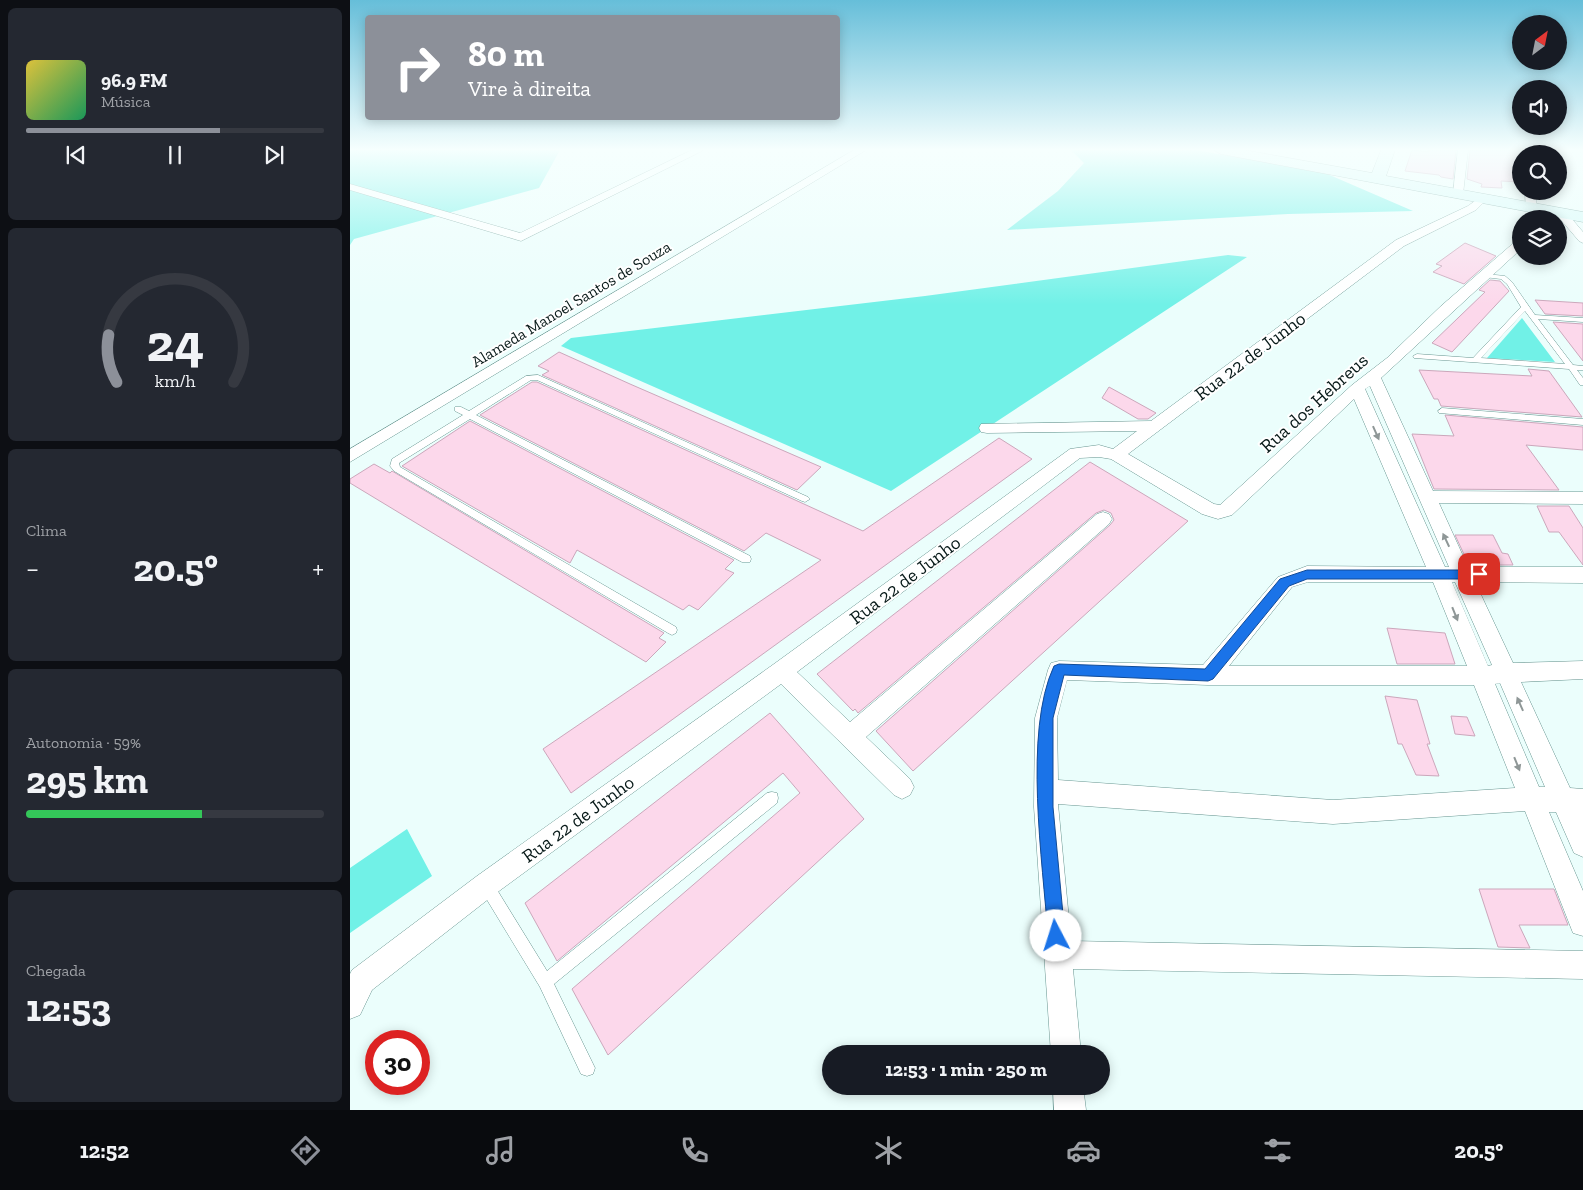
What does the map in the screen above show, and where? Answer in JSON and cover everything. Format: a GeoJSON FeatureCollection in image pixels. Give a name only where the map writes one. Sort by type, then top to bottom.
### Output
{"type":"FeatureCollection","features":[{"type":"Feature","properties":{"kind":"street"},"geometry":{"type":"LineString","coordinates":[[401,202],[521,237],[593,202]]}},
{"type":"Feature","properties":{"kind":"street","name":"Alameda Manoel Santos de Souza"},"geometry":{"type":"LineString","coordinates":[[350,456],[774,202]]}},
{"type":"Feature","properties":{"kind":"street","name":"Rua 22 de Junho"},"geometry":{"type":"LineString","coordinates":[[350,1005],[362,980],[486,885],[782,671],[1076,453],[1098,451],[1116,455],[1400,243],[1472,208],[1479,202]]}},
{"type":"Feature","properties":{"kind":"street"},"geometry":{"type":"LineString","coordinates":[[1496,202],[1523,210]]}},
{"type":"Feature","properties":{"kind":"street"},"geometry":{"type":"LineString","coordinates":[[1567,215],[1583,217]]}},
{"type":"Feature","properties":{"kind":"street"},"geometry":{"type":"LineString","coordinates":[[1567,220],[1583,239]]}},
{"type":"Feature","properties":{"kind":"street","name":"Rua dos Hebreus"},"geometry":{"type":"LineString","coordinates":[[1116,455],[1208,510],[1218,512],[1226,510],[1512,251]]}},
{"type":"Feature","properties":{"kind":"street"},"geometry":{"type":"LineString","coordinates":[[1365,383],[1427,497],[1506,673],[1573,801],[1583,844]]}},
{"type":"Feature","properties":{"kind":"street"},"geometry":{"type":"LineString","coordinates":[[1365,383],[1440,576],[1583,923]]}},
{"type":"Feature","properties":{"kind":"street"},"geometry":{"type":"LineString","coordinates":[[987,428],[1156,426]]}},
{"type":"Feature","properties":{"kind":"street"},"geometry":{"type":"LineString","coordinates":[[1427,497],[1583,498]]}},
{"type":"Feature","properties":{"kind":"street"},"geometry":{"type":"LineString","coordinates":[[849,737],[1103,519]]}},
{"type":"Feature","properties":{"kind":"street"},"geometry":{"type":"LineString","coordinates":[[1208,675],[1285,582],[1307,574],[1440,576],[1462,574],[1583,575]]}},
{"type":"Feature","properties":{"kind":"street"},"geometry":{"type":"LineString","coordinates":[[1065,1045],[1046,791],[1046,718],[1059,670],[1208,675],[1481,676],[1506,673],[1583,670]]}},
{"type":"Feature","properties":{"kind":"street"},"geometry":{"type":"LineString","coordinates":[[782,671],[902,787]]}},
{"type":"Feature","properties":{"kind":"street"},"geometry":{"type":"LineString","coordinates":[[1046,791],[1333,812],[1532,799],[1573,801]]}},
{"type":"Feature","properties":{"kind":"street"},"geometry":{"type":"LineString","coordinates":[[1058,955],[1583,965]]}},
{"type":"Feature","properties":{"kind":"street"},"geometry":{"type":"LineString","coordinates":[[1069,1095],[1070,1110]]}},
{"type":"Feature","properties":{"kind":"lane"},"geometry":{"type":"LineString","coordinates":[[1486,276],[1503,277],[1510,283],[1533,318],[1583,383]]}},
{"type":"Feature","properties":{"kind":"lane"},"geometry":{"type":"LineString","coordinates":[[1475,360],[1525,307]]}},
{"type":"Feature","properties":{"kind":"lane"},"geometry":{"type":"LineString","coordinates":[[1533,318],[1583,320]]}},
{"type":"Feature","properties":{"kind":"lane"},"geometry":{"type":"LineString","coordinates":[[1417,356],[1583,368]]}},
{"type":"Feature","properties":{"kind":"lane"},"geometry":{"type":"LineString","coordinates":[[672,630],[394,466],[395,461],[529,378],[545,378],[805,499]]}},
{"type":"Feature","properties":{"kind":"lane"},"geometry":{"type":"LineString","coordinates":[[458,409],[746,559]]}},
{"type":"Feature","properties":{"kind":"lane"},"geometry":{"type":"LineString","coordinates":[[1442,411],[1583,422]]}},
{"type":"Feature","properties":{"kind":"lane"},"geometry":{"type":"LineString","coordinates":[[545,982],[772,798]]}},
{"type":"Feature","properties":{"kind":"lane"},"geometry":{"type":"LineString","coordinates":[[486,885],[545,982],[587,1068]]}},
{"type":"Feature","properties":{"kind":"shaded area"},"geometry":{"type":"Polygon","coordinates":[[[350,202],[489,202],[354,239],[350,245],[350,202]]]}},
{"type":"Feature","properties":{"kind":"shaded area"},"geometry":{"type":"Polygon","coordinates":[[[1044,202],[1392,202],[1413,211],[1288,214],[1007,230],[1044,202]]]}},
{"type":"Feature","properties":{"kind":"shaded area"},"geometry":{"type":"Polygon","coordinates":[[[1228,255],[1247,257],[891,491],[561,346],[571,338],[925,296],[1228,255]]]}},
{"type":"Feature","properties":{"kind":"shaded area"},"geometry":{"type":"Polygon","coordinates":[[[1522,318],[1555,362],[1487,358],[1522,318]]]}},
{"type":"Feature","properties":{"kind":"shaded area"},"geometry":{"type":"Polygon","coordinates":[[[407,829],[432,876],[350,933],[350,868],[407,829]]]}},
{"type":"Feature","properties":{"kind":"building"},"geometry":{"type":"Polygon","coordinates":[[[1465,243],[1496,256],[1464,284],[1433,272],[1442,266],[1436,264],[1465,243]]]}},
{"type":"Feature","properties":{"kind":"building"},"geometry":{"type":"Polygon","coordinates":[[[1490,280],[1500,281],[1509,291],[1452,352],[1432,343],[1485,292],[1479,290],[1490,280]]]}},
{"type":"Feature","properties":{"kind":"building"},"geometry":{"type":"Polygon","coordinates":[[[1535,300],[1583,303],[1583,316],[1545,314],[1535,300]]]}},
{"type":"Feature","properties":{"kind":"building"},"geometry":{"type":"Polygon","coordinates":[[[1553,322],[1583,324],[1583,361],[1553,322]]]}},
{"type":"Feature","properties":{"kind":"building"},"geometry":{"type":"Polygon","coordinates":[[[559,352],[821,467],[797,490],[542,375],[549,371],[538,366],[559,352]]]}},
{"type":"Feature","properties":{"kind":"building"},"geometry":{"type":"Polygon","coordinates":[[[1528,369],[1549,371],[1582,417],[1441,406],[1438,399],[1434,399],[1419,370],[1532,376],[1528,369]]]}},
{"type":"Feature","properties":{"kind":"building"},"geometry":{"type":"Polygon","coordinates":[[[532,382],[537,382],[863,531],[999,438],[1032,459],[571,793],[543,749],[821,560],[766,533],[744,551],[480,415],[532,382]]]}},
{"type":"Feature","properties":{"kind":"building"},"geometry":{"type":"Polygon","coordinates":[[[1109,387],[1156,413],[1148,419],[1138,419],[1102,398],[1109,387]]]}},
{"type":"Feature","properties":{"kind":"building"},"geometry":{"type":"Polygon","coordinates":[[[1445,415],[1583,427],[1583,450],[1526,445],[1559,490],[1434,489],[1412,434],[1454,436],[1445,415]]]}},
{"type":"Feature","properties":{"kind":"building"},"geometry":{"type":"Polygon","coordinates":[[[470,421],[734,560],[725,569],[734,573],[698,610],[689,605],[683,610],[577,550],[570,563],[402,466],[470,421]]]}},
{"type":"Feature","properties":{"kind":"building"},"geometry":{"type":"Polygon","coordinates":[[[1090,462],[1188,521],[913,771],[876,731],[1110,525],[1114,520],[1111,513],[1104,510],[1096,513],[858,713],[855,709],[853,711],[817,674],[1090,462]]]}},
{"type":"Feature","properties":{"kind":"building"},"geometry":{"type":"Polygon","coordinates":[[[374,464],[390,473],[392,471],[664,633],[659,638],[666,642],[646,662],[350,483],[350,479],[374,464]]]}},
{"type":"Feature","properties":{"kind":"building"},"geometry":{"type":"Polygon","coordinates":[[[1537,506],[1569,506],[1583,528],[1583,565],[1559,532],[1549,532],[1537,506]]]}},
{"type":"Feature","properties":{"kind":"building"},"geometry":{"type":"Polygon","coordinates":[[[1455,535],[1493,535],[1502,553],[1508,554],[1513,565],[1469,565],[1455,535]]]}},
{"type":"Feature","properties":{"kind":"building"},"geometry":{"type":"Polygon","coordinates":[[[1387,628],[1445,633],[1455,664],[1397,664],[1387,628]]]}},
{"type":"Feature","properties":{"kind":"building"},"geometry":{"type":"Polygon","coordinates":[[[1385,696],[1417,700],[1430,744],[1427,744],[1439,776],[1416,775],[1402,744],[1398,744],[1385,696]]]}},
{"type":"Feature","properties":{"kind":"building"},"geometry":{"type":"Polygon","coordinates":[[[770,713],[864,819],[608,1055],[572,989],[800,793],[783,773],[557,961],[525,903],[770,713]]]}},
{"type":"Feature","properties":{"kind":"building"},"geometry":{"type":"Polygon","coordinates":[[[1451,716],[1467,717],[1475,736],[1455,734],[1451,716]]]}},
{"type":"Feature","properties":{"kind":"building"},"geometry":{"type":"Polygon","coordinates":[[[1479,889],[1554,889],[1568,925],[1519,925],[1530,948],[1498,947],[1479,889]]]}},
{"type":"Feature","properties":{"kind":"route"},"geometry":{"type":"LineString","coordinates":[[1056,936],[1046,807],[1046,718],[1059,670],[1208,675],[1285,582],[1307,574],[1440,576],[1479,574]]}}]}
